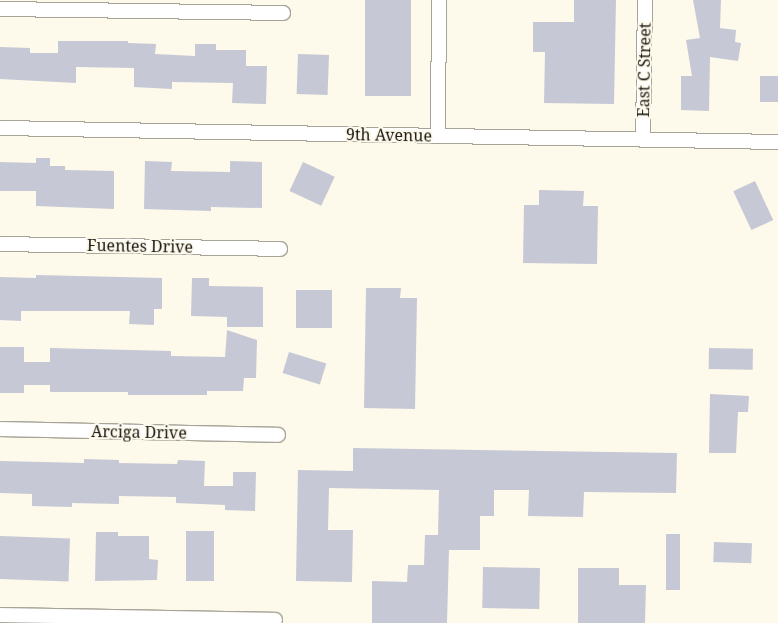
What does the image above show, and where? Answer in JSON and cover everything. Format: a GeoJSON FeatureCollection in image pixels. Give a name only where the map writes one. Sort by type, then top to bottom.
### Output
{"type":"FeatureCollection","features":[{"type":"Feature","properties":{"kind":"street"},"geometry":{"type":"LineString","coordinates":[[438,136],[439,0]]}},
{"type":"Feature","properties":{"kind":"street","name":"East C Street"},"geometry":{"type":"LineString","coordinates":[[643,140],[645,0]]}},
{"type":"Feature","properties":{"kind":"street"},"geometry":{"type":"LineString","coordinates":[[0,9],[283,13]]}},
{"type":"Feature","properties":{"kind":"street","name":"9th Avenue"},"geometry":{"type":"LineString","coordinates":[[0,128],[778,142]]}},
{"type":"Feature","properties":{"kind":"street","name":"Fuentes Drive"},"geometry":{"type":"LineString","coordinates":[[0,244],[280,249]]}},
{"type":"Feature","properties":{"kind":"street","name":"Arciga Drive"},"geometry":{"type":"LineString","coordinates":[[0,429],[278,436]]}},
{"type":"Feature","properties":{"kind":"street"},"geometry":{"type":"LineString","coordinates":[[0,614],[275,620]]}},
{"type":"Feature","properties":{"kind":"building"},"geometry":{"type":"Polygon","coordinates":[[[365,0],[411,0],[411,96],[365,96],[365,0]]]}},
{"type":"Feature","properties":{"kind":"building"},"geometry":{"type":"Polygon","coordinates":[[[574,0],[616,0],[614,104],[544,103],[545,52],[533,52],[533,22],[574,22],[574,0]]]}},
{"type":"Feature","properties":{"kind":"building"},"geometry":{"type":"Polygon","coordinates":[[[693,0],[721,0],[720,28],[736,30],[735,42],[741,43],[738,61],[710,57],[709,111],[681,110],[681,76],[692,76],[686,40],[700,38],[693,0]]]}},
{"type":"Feature","properties":{"kind":"building"},"geometry":{"type":"Polygon","coordinates":[[[58,41],[128,41],[128,43],[156,44],[155,54],[195,56],[195,44],[216,44],[216,50],[246,50],[246,66],[267,66],[266,104],[232,103],[233,83],[172,82],[172,89],[134,87],[134,68],[76,67],[76,83],[0,79],[0,47],[30,48],[30,53],[58,53],[58,41]]]}},
{"type":"Feature","properties":{"kind":"building"},"geometry":{"type":"Polygon","coordinates":[[[298,54],[329,55],[328,95],[297,94],[298,54]]]}},
{"type":"Feature","properties":{"kind":"building"},"geometry":{"type":"Polygon","coordinates":[[[760,76],[778,76],[778,102],[760,102],[760,76]]]}},
{"type":"Feature","properties":{"kind":"building"},"geometry":{"type":"Polygon","coordinates":[[[36,158],[50,158],[50,166],[65,166],[65,170],[114,171],[114,209],[36,206],[36,191],[0,191],[0,162],[36,163],[36,158]]]}},
{"type":"Feature","properties":{"kind":"building"},"geometry":{"type":"Polygon","coordinates":[[[145,161],[172,162],[171,171],[230,172],[230,161],[262,162],[262,208],[211,207],[211,211],[144,209],[145,161]]]}},
{"type":"Feature","properties":{"kind":"building"},"geometry":{"type":"Polygon","coordinates":[[[303,162],[335,177],[321,206],[289,191],[303,162]]]}},
{"type":"Feature","properties":{"kind":"building"},"geometry":{"type":"Polygon","coordinates":[[[755,181],[773,220],[751,230],[733,191],[755,181]]]}},
{"type":"Feature","properties":{"kind":"building"},"geometry":{"type":"Polygon","coordinates":[[[539,190],[584,191],[583,206],[598,206],[597,264],[523,263],[524,205],[539,205],[539,190]]]}},
{"type":"Feature","properties":{"kind":"building"},"geometry":{"type":"Polygon","coordinates":[[[36,275],[162,278],[162,309],[154,309],[154,325],[129,324],[130,311],[21,311],[21,321],[0,320],[0,277],[36,278],[36,275]]]}},
{"type":"Feature","properties":{"kind":"building"},"geometry":{"type":"Polygon","coordinates":[[[192,278],[209,278],[209,286],[263,287],[263,327],[227,327],[227,317],[191,316],[192,278]]]}},
{"type":"Feature","properties":{"kind":"building"},"geometry":{"type":"Polygon","coordinates":[[[366,288],[401,288],[400,298],[417,298],[415,409],[364,408],[366,288]]]}},
{"type":"Feature","properties":{"kind":"building"},"geometry":{"type":"Polygon","coordinates":[[[296,290],[332,290],[332,328],[296,328],[296,290]]]}},
{"type":"Feature","properties":{"kind":"building"},"geometry":{"type":"Polygon","coordinates":[[[227,330],[257,340],[256,378],[244,378],[243,391],[207,391],[207,395],[128,395],[128,392],[50,392],[50,385],[24,385],[24,393],[0,393],[0,347],[24,347],[24,362],[50,362],[50,348],[171,351],[171,356],[225,357],[227,330]]]}},
{"type":"Feature","properties":{"kind":"building"},"geometry":{"type":"Polygon","coordinates":[[[709,348],[753,349],[753,370],[709,369],[709,348]]]}},
{"type":"Feature","properties":{"kind":"building"},"geometry":{"type":"Polygon","coordinates":[[[289,352],[326,363],[320,384],[283,373],[289,352]]]}},
{"type":"Feature","properties":{"kind":"building"},"geometry":{"type":"Polygon","coordinates":[[[710,394],[749,396],[748,412],[738,412],[736,453],[709,453],[710,394]]]}},
{"type":"Feature","properties":{"kind":"building"},"geometry":{"type":"Polygon","coordinates":[[[353,448],[677,453],[676,493],[584,492],[583,517],[528,516],[529,490],[494,490],[494,516],[480,516],[480,550],[449,550],[447,623],[372,623],[372,581],[407,582],[408,565],[424,565],[425,535],[438,535],[439,490],[329,488],[328,530],[353,530],[352,582],[296,581],[298,470],[353,471],[353,448]]]}},
{"type":"Feature","properties":{"kind":"building"},"geometry":{"type":"Polygon","coordinates":[[[84,459],[119,460],[119,463],[177,464],[178,460],[205,461],[204,486],[233,486],[233,472],[256,472],[255,511],[225,510],[225,505],[176,503],[176,497],[119,496],[119,504],[72,503],[72,507],[32,506],[32,494],[0,493],[0,461],[84,463],[84,459]]]}},
{"type":"Feature","properties":{"kind":"building"},"geometry":{"type":"Polygon","coordinates":[[[186,531],[214,531],[214,581],[186,581],[186,531]]]}},
{"type":"Feature","properties":{"kind":"building"},"geometry":{"type":"Polygon","coordinates":[[[96,532],[118,532],[118,536],[149,536],[149,559],[158,560],[157,580],[95,581],[96,532]]]}},
{"type":"Feature","properties":{"kind":"building"},"geometry":{"type":"Polygon","coordinates":[[[666,534],[680,534],[680,590],[666,590],[666,534]]]}},
{"type":"Feature","properties":{"kind":"building"},"geometry":{"type":"Polygon","coordinates":[[[0,536],[70,538],[68,581],[0,579],[0,536]]]}},
{"type":"Feature","properties":{"kind":"building"},"geometry":{"type":"Polygon","coordinates":[[[714,542],[752,543],[751,563],[713,562],[714,542]]]}},
{"type":"Feature","properties":{"kind":"building"},"geometry":{"type":"Polygon","coordinates":[[[483,567],[540,568],[539,609],[482,608],[483,567]]]}},
{"type":"Feature","properties":{"kind":"building"},"geometry":{"type":"Polygon","coordinates":[[[578,568],[619,568],[619,585],[646,585],[645,623],[578,623],[578,568]]]}}]}
